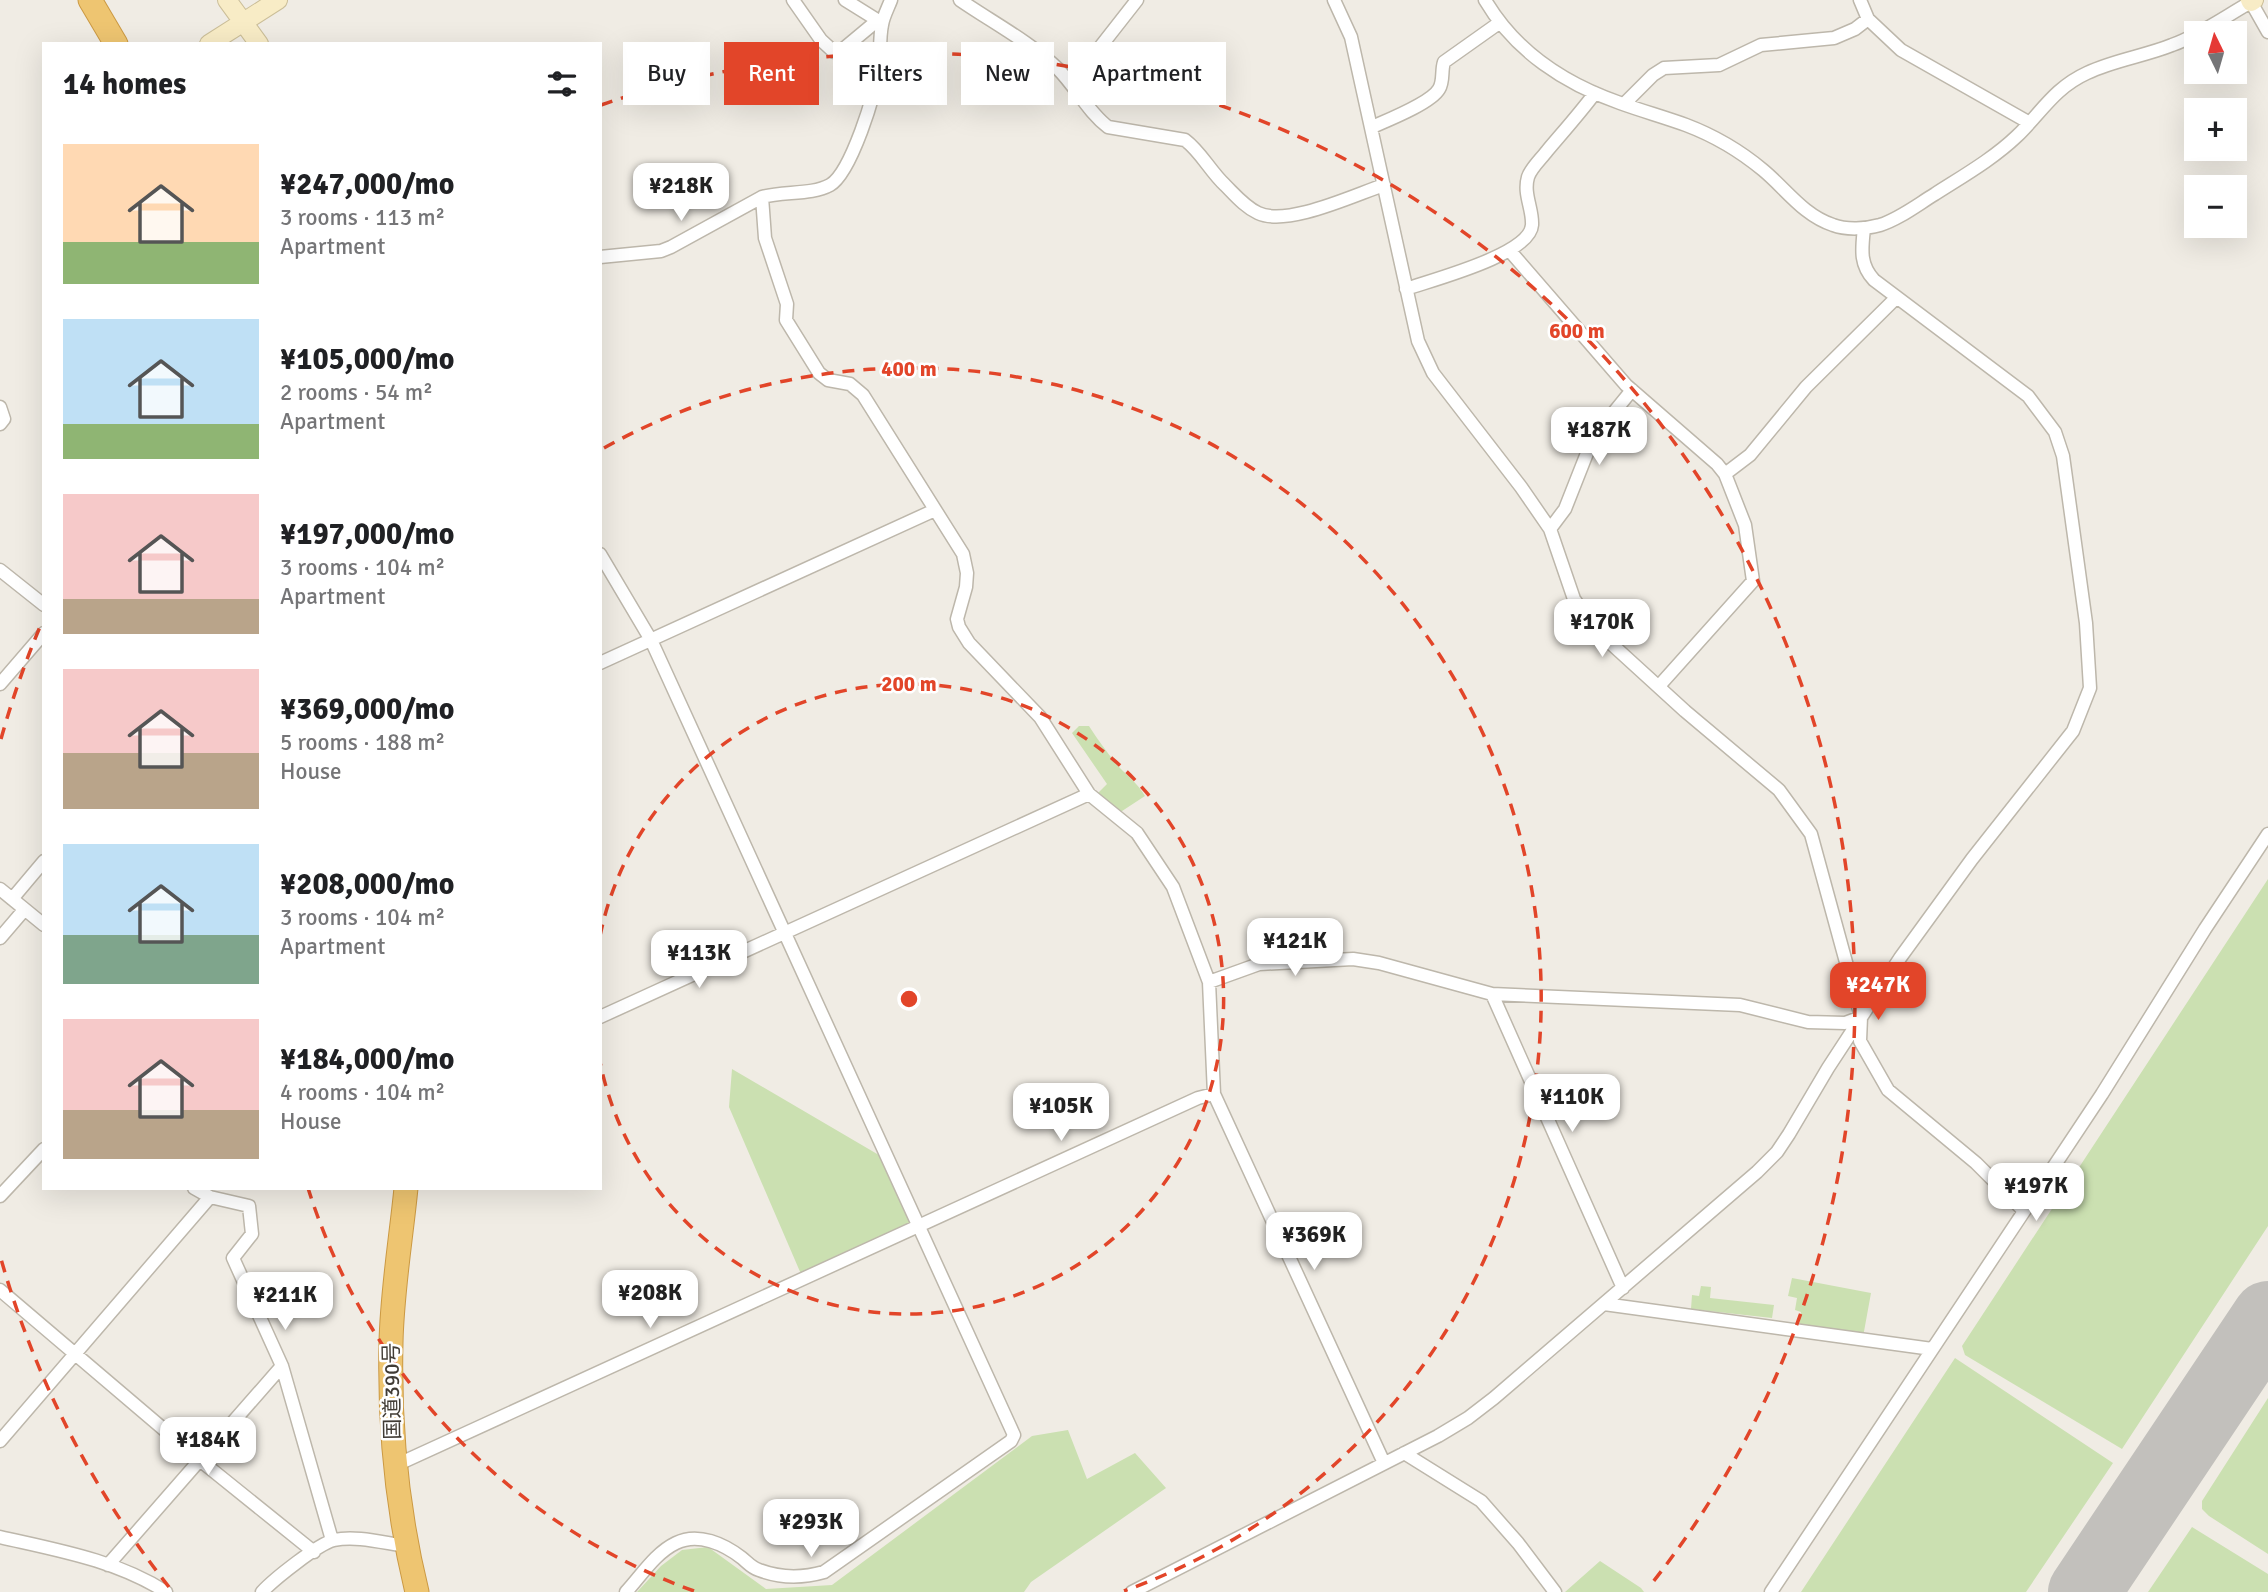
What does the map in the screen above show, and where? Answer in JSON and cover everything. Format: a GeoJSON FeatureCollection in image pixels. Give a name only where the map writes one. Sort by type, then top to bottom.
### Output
{"type":"FeatureCollection","features":[{"type":"Feature","properties":{"kind":"highway"},"geometry":{"type":"LineString","coordinates":[[90,0],[115,42]]}},
{"type":"Feature","properties":{"kind":"highway","name":"国道390号"},"geometry":{"type":"LineString","coordinates":[[406,1190],[391,1340],[391,1408],[394,1466],[406,1546],[417,1592]]}},
{"type":"Feature","properties":{"kind":"street"},"geometry":{"type":"LineString","coordinates":[[227,0],[257,42]]}},
{"type":"Feature","properties":{"kind":"street"},"geometry":{"type":"LineString","coordinates":[[212,42],[278,0]]}},
{"type":"Feature","properties":{"kind":"street"},"geometry":{"type":"LineString","coordinates":[[793,0],[821,40],[834,52],[842,50],[880,22]]}},
{"type":"Feature","properties":{"kind":"street"},"geometry":{"type":"LineString","coordinates":[[845,0],[880,22]]}},
{"type":"Feature","properties":{"kind":"street"},"geometry":{"type":"LineString","coordinates":[[602,257],[661,251],[749,202],[773,194],[823,188],[834,183],[855,148],[879,69],[880,22],[891,0]]}},
{"type":"Feature","properties":{"kind":"street"},"geometry":{"type":"LineString","coordinates":[[960,0],[1028,46],[1068,79]]}},
{"type":"Feature","properties":{"kind":"street"},"geometry":{"type":"LineString","coordinates":[[1104,42],[1136,0]]}},
{"type":"Feature","properties":{"kind":"street"},"geometry":{"type":"LineString","coordinates":[[1334,0],[1351,37],[1418,341],[1433,373],[1550,529],[1574,598],[1594,628],[1685,711],[1779,790],[1811,834],[1861,1017],[1860,1041],[1888,1090],[1976,1163],[2024,1211]]}},
{"type":"Feature","properties":{"kind":"street"},"geometry":{"type":"LineString","coordinates":[[1485,0],[1499,23],[1519,44],[1550,69],[1595,93],[1718,138],[1765,171],[1808,212],[1833,226],[1864,228],[1894,219],[1991,157],[2018,135],[2046,102],[2087,73],[2174,45],[2252,1],[2268,32]]}},
{"type":"Feature","properties":{"kind":"street"},"geometry":{"type":"LineString","coordinates":[[1860,0],[1868,19],[1901,50],[2028,122]]}},
{"type":"Feature","properties":{"kind":"street"},"geometry":{"type":"LineString","coordinates":[[1624,104],[1653,75],[1664,68],[1718,65],[1761,46],[1834,38],[1855,29],[1868,19]]}},
{"type":"Feature","properties":{"kind":"street"},"geometry":{"type":"LineString","coordinates":[[1372,127],[1405,112],[1438,92],[1444,62],[1499,23]]}},
{"type":"Feature","properties":{"kind":"street"},"geometry":{"type":"LineString","coordinates":[[1406,289],[1510,251],[1522,243],[1530,234],[1532,225],[1526,190],[1531,171],[1595,93]]}},
{"type":"Feature","properties":{"kind":"street"},"geometry":{"type":"LineString","coordinates":[[1088,105],[1108,127],[1185,140],[1240,201],[1258,213],[1272,217],[1299,215],[1384,185]]}},
{"type":"Feature","properties":{"kind":"street"},"geometry":{"type":"LineString","coordinates":[[762,197],[765,238],[787,304],[786,320],[819,373],[828,380],[850,384],[863,395],[963,554],[967,573],[957,618],[959,627],[969,643],[1040,717],[1089,794],[1138,833],[1172,887],[1209,982],[1214,1094],[1384,1463]]}},
{"type":"Feature","properties":{"kind":"street"},"geometry":{"type":"LineString","coordinates":[[1132,1592],[1468,1418],[1757,1172],[1777,1152],[1900,958],[1972,859],[2073,732],[2090,688],[2086,623],[2063,456],[2055,432],[2028,396],[1896,298],[1867,272],[1862,261],[1864,228]]}},
{"type":"Feature","properties":{"kind":"street"},"geometry":{"type":"LineString","coordinates":[[1510,251],[1632,390],[1717,464],[1725,474],[1745,525],[1754,581],[1659,686]]}},
{"type":"Feature","properties":{"kind":"street"},"geometry":{"type":"LineString","coordinates":[[1725,474],[1750,455],[1807,387],[1896,298]]}},
{"type":"Feature","properties":{"kind":"street"},"geometry":{"type":"LineString","coordinates":[[1550,529],[1565,509],[1593,438],[1632,390]]}},
{"type":"Feature","properties":{"kind":"street"},"geometry":{"type":"LineString","coordinates":[[0,407],[4,419],[0,424]]}},
{"type":"Feature","properties":{"kind":"street"},"geometry":{"type":"LineString","coordinates":[[602,662],[935,509]]}},
{"type":"Feature","properties":{"kind":"street"},"geometry":{"type":"LineString","coordinates":[[602,557],[651,640],[1014,1435],[1011,1441],[824,1572],[804,1577],[774,1574],[750,1566],[721,1545],[708,1540],[692,1540],[677,1542],[656,1558],[626,1592]]}},
{"type":"Feature","properties":{"kind":"street"},"geometry":{"type":"LineString","coordinates":[[0,570],[42,603]]}},
{"type":"Feature","properties":{"kind":"street"},"geometry":{"type":"LineString","coordinates":[[0,684],[42,635]]}},
{"type":"Feature","properties":{"kind":"street"},"geometry":{"type":"LineString","coordinates":[[602,1016],[1089,794]]}},
{"type":"Feature","properties":{"kind":"street"},"geometry":{"type":"LineString","coordinates":[[1771,1592],[2102,1094],[2268,834]]}},
{"type":"Feature","properties":{"kind":"street"},"geometry":{"type":"LineString","coordinates":[[12,899],[42,863]]}},
{"type":"Feature","properties":{"kind":"street"},"geometry":{"type":"LineString","coordinates":[[0,889],[42,923]]}},
{"type":"Feature","properties":{"kind":"street"},"geometry":{"type":"LineString","coordinates":[[0,937],[24,909]]}},
{"type":"Feature","properties":{"kind":"street"},"geometry":{"type":"LineString","coordinates":[[1209,982],[1259,964],[1353,959],[1379,963],[1492,994],[1740,1005],[1808,1022],[1845,1023],[1861,1017]]}},
{"type":"Feature","properties":{"kind":"street"},"geometry":{"type":"LineString","coordinates":[[1492,994],[1623,1288]]}},
{"type":"Feature","properties":{"kind":"street"},"geometry":{"type":"LineString","coordinates":[[394,1466],[1198,1098],[1214,1094]]}},
{"type":"Feature","properties":{"kind":"street"},"geometry":{"type":"LineString","coordinates":[[0,1196],[42,1151]]}},
{"type":"Feature","properties":{"kind":"street"},"geometry":{"type":"LineString","coordinates":[[198,1190],[210,1197],[249,1206],[252,1234],[233,1258],[282,1366],[332,1540]]}},
{"type":"Feature","properties":{"kind":"street"},"geometry":{"type":"LineString","coordinates":[[0,1441],[210,1197]]}},
{"type":"Feature","properties":{"kind":"street"},"geometry":{"type":"LineString","coordinates":[[0,1290],[201,1461],[314,1552]]}},
{"type":"Feature","properties":{"kind":"street"},"geometry":{"type":"LineString","coordinates":[[1604,1304],[1932,1349]]}},
{"type":"Feature","properties":{"kind":"street"},"geometry":{"type":"LineString","coordinates":[[108,1565],[282,1366]]}},
{"type":"Feature","properties":{"kind":"street"},"geometry":{"type":"LineString","coordinates":[[1404,1453],[1481,1501],[1518,1543],[1555,1592]]}},
{"type":"Feature","properties":{"kind":"street"},"geometry":{"type":"LineString","coordinates":[[0,1538],[76,1554],[148,1581],[166,1592]]}},
{"type":"Feature","properties":{"kind":"street"},"geometry":{"type":"LineString","coordinates":[[262,1592],[272,1580],[332,1540],[351,1539],[406,1546]]}},
{"type":"Feature","properties":{"kind":"green space"},"geometry":{"type":"Polygon","coordinates":[[[1079,726],[1089,726],[1115,762],[1145,796],[1119,813],[1098,793],[1107,784],[1072,733],[1079,726]]]}},
{"type":"Feature","properties":{"kind":"green space"},"geometry":{"type":"Polygon","coordinates":[[[2268,879],[2268,1226],[2122,1449],[1965,1355],[1962,1346],[2268,879]]]}},
{"type":"Feature","properties":{"kind":"green space"},"geometry":{"type":"Polygon","coordinates":[[[732,1069],[884,1158],[915,1225],[801,1274],[729,1107],[732,1069]]]}},
{"type":"Feature","properties":{"kind":"green space"},"geometry":{"type":"Polygon","coordinates":[[[1792,1278],[1871,1293],[1863,1337],[1799,1325],[1801,1312],[1795,1310],[1797,1298],[1788,1296],[1792,1278]]]}},
{"type":"Feature","properties":{"kind":"green space"},"geometry":{"type":"Polygon","coordinates":[[[1701,1286],[1711,1287],[1710,1298],[1774,1305],[1772,1318],[1691,1309],[1692,1295],[1699,1296],[1701,1286]]]}},
{"type":"Feature","properties":{"kind":"green space"},"geometry":{"type":"Polygon","coordinates":[[[1955,1358],[2113,1463],[2026,1592],[1801,1592],[1955,1358]]]}},
{"type":"Feature","properties":{"kind":"green space"},"geometry":{"type":"Polygon","coordinates":[[[2268,1398],[2268,1554],[2209,1516],[2202,1509],[2202,1501],[2268,1398]]]}},
{"type":"Feature","properties":{"kind":"green space"},"geometry":{"type":"Polygon","coordinates":[[[1068,1430],[1087,1479],[1135,1453],[1166,1488],[1031,1582],[1024,1592],[637,1592],[661,1566],[682,1550],[708,1547],[766,1589],[832,1585],[1032,1436],[1068,1430]]]}},
{"type":"Feature","properties":{"kind":"green space"},"geometry":{"type":"Polygon","coordinates":[[[2192,1527],[2268,1574],[2268,1592],[2148,1592],[2192,1527]]]}},
{"type":"Feature","properties":{"kind":"green space"},"geometry":{"type":"Polygon","coordinates":[[[1600,1561],[1641,1588],[1644,1592],[1565,1592],[1600,1561]]]}},
{"type":"Feature","properties":{"kind":"runway"},"geometry":{"type":"LineString","coordinates":[[2084,1592],[2268,1317]]}}]}
